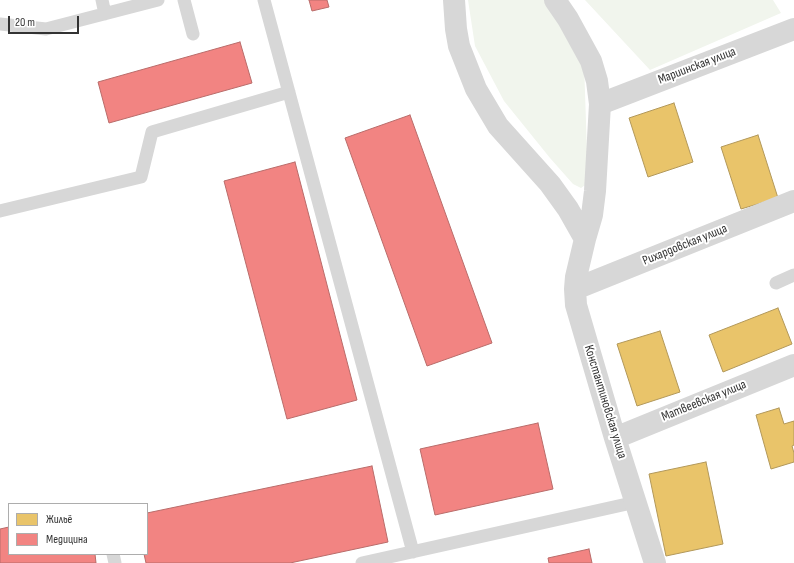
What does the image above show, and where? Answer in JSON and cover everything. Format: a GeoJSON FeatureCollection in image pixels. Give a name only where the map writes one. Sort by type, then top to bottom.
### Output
{"type":"FeatureCollection","features":[{"type":"Feature","properties":{"kind":"street"},"geometry":{"type":"LineString","coordinates":[[454,0],[459,46],[476,89],[498,126],[559,196],[585,239]]}},
{"type":"Feature","properties":{"kind":"street","name":"Константиновская улица"},"geometry":{"type":"LineString","coordinates":[[555,0],[568,19],[591,61],[597,81],[600,104],[595,191],[592,215],[576,277],[576,305],[615,438],[655,563]]}},
{"type":"Feature","properties":{"kind":"street","name":"Мариинская улица"},"geometry":{"type":"LineString","coordinates":[[600,104],[794,29]]}},
{"type":"Feature","properties":{"kind":"street","name":"Рихардовская улица"},"geometry":{"type":"LineString","coordinates":[[575,289],[794,201]]}},
{"type":"Feature","properties":{"kind":"street","name":"Матвеевская улица"},"geometry":{"type":"LineString","coordinates":[[615,438],[794,365]]}},
{"type":"Feature","properties":{"kind":"lane"},"geometry":{"type":"LineString","coordinates":[[102,0],[105,14]]}},
{"type":"Feature","properties":{"kind":"lane"},"geometry":{"type":"LineString","coordinates":[[0,24],[46,29],[158,0]]}},
{"type":"Feature","properties":{"kind":"lane"},"geometry":{"type":"LineString","coordinates":[[184,0],[193,34]]}},
{"type":"Feature","properties":{"kind":"lane"},"geometry":{"type":"LineString","coordinates":[[264,0],[413,552]]}},
{"type":"Feature","properties":{"kind":"lane"},"geometry":{"type":"LineString","coordinates":[[0,211],[141,177],[152,132],[289,92]]}},
{"type":"Feature","properties":{"kind":"lane"},"geometry":{"type":"LineString","coordinates":[[776,282],[794,275]]}},
{"type":"Feature","properties":{"kind":"lane"},"geometry":{"type":"LineString","coordinates":[[363,563],[636,502]]}},
{"type":"Feature","properties":{"kind":"shaded area"},"geometry":{"type":"Polygon","coordinates":[[[468,0],[548,0],[584,62],[588,183],[581,188],[573,184],[504,101],[475,46],[468,0]]]}},
{"type":"Feature","properties":{"kind":"shaded area"},"geometry":{"type":"Polygon","coordinates":[[[585,0],[773,0],[781,13],[650,70],[585,0]]]}},
{"type":"Feature","properties":{"kind":"building: Жильё"},"geometry":{"type":"Polygon","coordinates":[[[674,103],[693,162],[648,177],[629,118],[674,103]]]}},
{"type":"Feature","properties":{"kind":"building: Жильё"},"geometry":{"type":"Polygon","coordinates":[[[758,135],[778,198],[741,209],[721,147],[758,135]]]}},
{"type":"Feature","properties":{"kind":"building: Жильё"},"geometry":{"type":"Polygon","coordinates":[[[778,308],[792,344],[723,372],[709,335],[778,308]]]}},
{"type":"Feature","properties":{"kind":"building: Жильё"},"geometry":{"type":"Polygon","coordinates":[[[660,331],[680,392],[637,406],[617,344],[660,331]]]}},
{"type":"Feature","properties":{"kind":"building: Жильё"},"geometry":{"type":"Polygon","coordinates":[[[779,408],[784,424],[794,421],[794,445],[792,446],[794,462],[771,469],[756,415],[779,408]]]}},
{"type":"Feature","properties":{"kind":"building: Жильё"},"geometry":{"type":"Polygon","coordinates":[[[706,462],[723,544],[666,556],[649,474],[706,462]]]}},
{"type":"Feature","properties":{"kind":"building: Медицина"},"geometry":{"type":"Polygon","coordinates":[[[309,0],[327,0],[329,7],[312,11],[309,0]]]}},
{"type":"Feature","properties":{"kind":"building: Медицина"},"geometry":{"type":"Polygon","coordinates":[[[240,42],[252,83],[109,123],[98,82],[240,42]]]}},
{"type":"Feature","properties":{"kind":"building: Медицина"},"geometry":{"type":"Polygon","coordinates":[[[410,115],[492,343],[427,366],[345,138],[410,115]]]}},
{"type":"Feature","properties":{"kind":"building: Медицина"},"geometry":{"type":"Polygon","coordinates":[[[295,162],[357,400],[287,419],[224,181],[295,162]]]}},
{"type":"Feature","properties":{"kind":"building: Медицина"},"geometry":{"type":"Polygon","coordinates":[[[538,423],[553,489],[435,515],[420,449],[538,423]]]}},
{"type":"Feature","properties":{"kind":"building: Медицина"},"geometry":{"type":"Polygon","coordinates":[[[372,466],[388,542],[290,563],[146,563],[144,555],[148,555],[148,513],[372,466]]]}},
{"type":"Feature","properties":{"kind":"building: Медицина"},"geometry":{"type":"Polygon","coordinates":[[[8,527],[8,555],[95,555],[96,563],[0,563],[0,529],[8,527]]]}},
{"type":"Feature","properties":{"kind":"building: Медицина"},"geometry":{"type":"Polygon","coordinates":[[[589,549],[592,563],[549,563],[548,558],[589,549]]]}}]}
